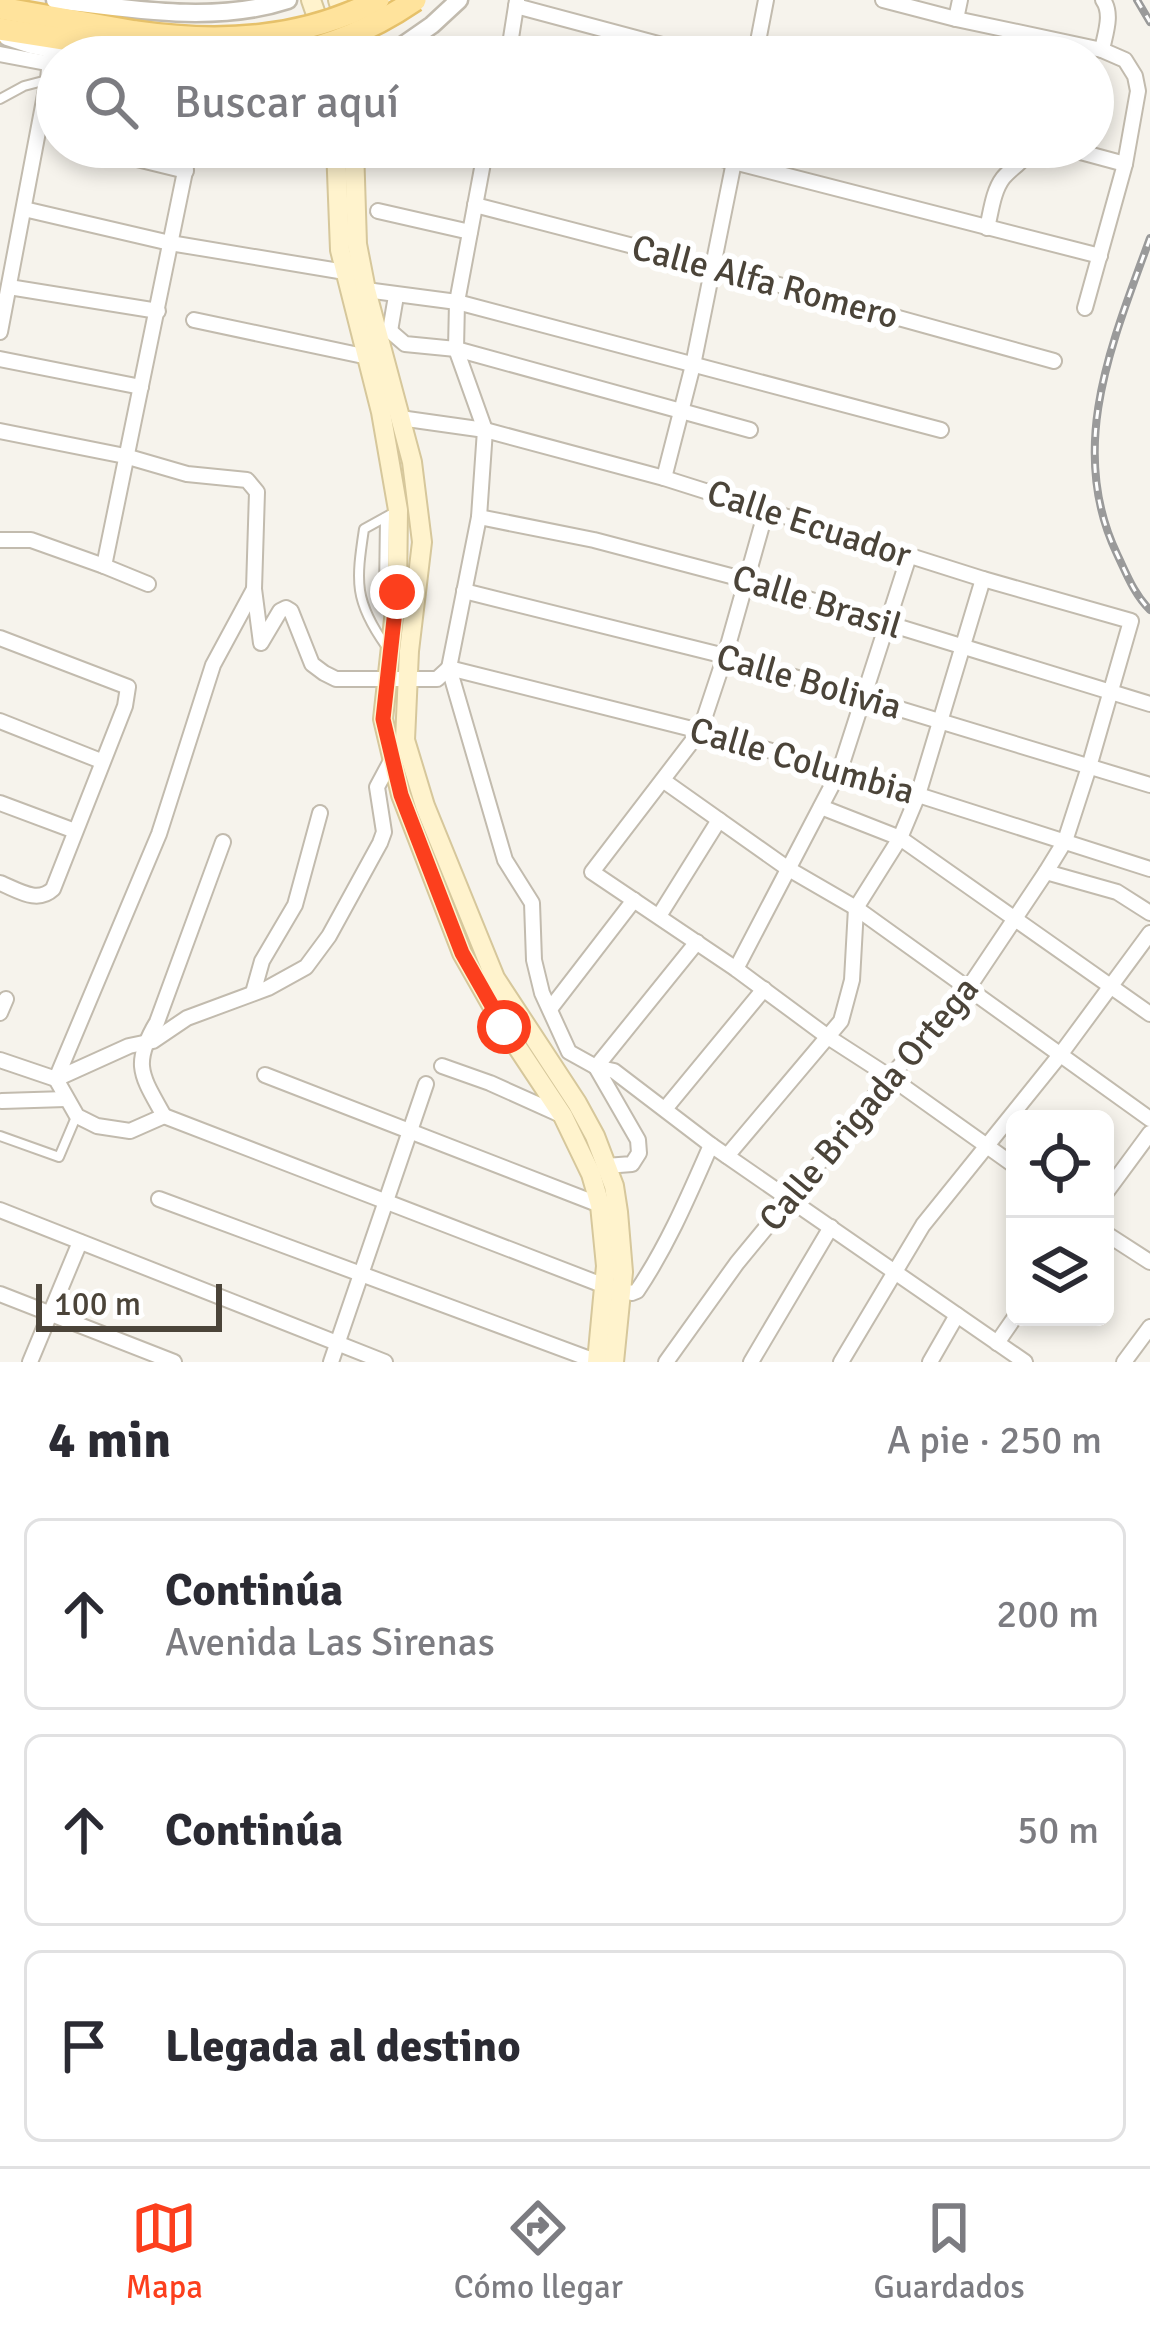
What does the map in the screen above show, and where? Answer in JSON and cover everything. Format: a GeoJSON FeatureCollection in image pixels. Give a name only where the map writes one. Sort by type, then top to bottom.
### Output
{"type":"FeatureCollection","features":[{"type":"Feature","properties":{"kind":"main road"},"geometry":{"type":"LineString","coordinates":[[311,0],[324,36]]}},
{"type":"Feature","properties":{"kind":"main road"},"geometry":{"type":"LineString","coordinates":[[338,0],[347,36]]}},
{"type":"Feature","properties":{"kind":"main road"},"geometry":{"type":"LineString","coordinates":[[251,36],[330,21],[378,0]]}},
{"type":"Feature","properties":{"kind":"main road"},"geometry":{"type":"LineString","coordinates":[[348,36],[415,0]]}},
{"type":"Feature","properties":{"kind":"main road"},"geometry":{"type":"LineString","coordinates":[[0,8],[114,36]]}},
{"type":"Feature","properties":{"kind":"main road"},"geometry":{"type":"LineString","coordinates":[[0,32],[56,36]]}},
{"type":"Feature","properties":{"kind":"main road"},"geometry":{"type":"LineString","coordinates":[[337,168],[340,250],[381,412],[391,514],[397,592],[383,719],[392,759],[401,795],[471,970],[563,1117],[591,1174],[613,1289],[614,1362]]}},
{"type":"Feature","properties":{"kind":"main road"},"geometry":{"type":"LineString","coordinates":[[355,168],[357,244],[366,290],[384,332],[412,463],[422,542],[405,740],[424,806],[477,939],[509,1003],[577,1103],[606,1166],[619,1212],[623,1272],[613,1289],[597,1362]]}},
{"type":"Feature","properties":{"kind":"street"},"geometry":{"type":"LineString","coordinates":[[56,0],[199,12],[283,1]]}},
{"type":"Feature","properties":{"kind":"street"},"geometry":{"type":"LineString","coordinates":[[416,36],[459,0]]}},
{"type":"Feature","properties":{"kind":"street"},"geometry":{"type":"LineString","coordinates":[[758,36],[766,0]]}},
{"type":"Feature","properties":{"kind":"street"},"geometry":{"type":"LineString","coordinates":[[883,0],[1034,36]]}},
{"type":"Feature","properties":{"kind":"street"},"geometry":{"type":"LineString","coordinates":[[956,20],[961,0]]}},
{"type":"Feature","properties":{"kind":"street"},"geometry":{"type":"LineString","coordinates":[[1103,0],[1108,7],[1104,36]]}},
{"type":"Feature","properties":{"kind":"street"},"geometry":{"type":"LineString","coordinates":[[511,36],[516,3],[633,36]]}},
{"type":"Feature","properties":{"kind":"street"},"geometry":{"type":"LineString","coordinates":[[0,32],[36,54]]}},
{"type":"Feature","properties":{"kind":"street"},"geometry":{"type":"LineString","coordinates":[[0,55],[36,61]]}},
{"type":"Feature","properties":{"kind":"street"},"geometry":{"type":"LineString","coordinates":[[1084,308],[1125,164],[1138,91],[1125,59],[1114,55]]}},
{"type":"Feature","properties":{"kind":"street"},"geometry":{"type":"LineString","coordinates":[[1,325],[36,146]]}},
{"type":"Feature","properties":{"kind":"street"},"geometry":{"type":"LineString","coordinates":[[1114,161],[1125,164]]}},
{"type":"Feature","properties":{"kind":"street"},"geometry":{"type":"LineString","coordinates":[[174,168],[186,171]]}},
{"type":"Feature","properties":{"kind":"street"},"geometry":{"type":"LineString","coordinates":[[104,566],[186,168]]}},
{"type":"Feature","properties":{"kind":"street"},"geometry":{"type":"LineString","coordinates":[[482,168],[457,302],[456,349],[485,430],[479,517],[449,668],[505,860],[532,904],[534,960],[569,1052],[614,1071],[711,1145],[1022,1361]]}},
{"type":"Feature","properties":{"kind":"street"},"geometry":{"type":"LineString","coordinates":[[664,478],[693,365],[733,168]]}},
{"type":"Feature","properties":{"kind":"street"},"geometry":{"type":"LineString","coordinates":[[780,168],[1100,256]]}},
{"type":"Feature","properties":{"kind":"street"},"geometry":{"type":"LineString","coordinates":[[987,228],[998,187],[1015,168]]}},
{"type":"Feature","properties":{"kind":"street","name":"Calle Alfa Romero"},"geometry":{"type":"LineString","coordinates":[[475,206],[1054,361]]}},
{"type":"Feature","properties":{"kind":"street"},"geometry":{"type":"LineString","coordinates":[[24,209],[170,243],[345,272]]}},
{"type":"Feature","properties":{"kind":"street"},"geometry":{"type":"LineString","coordinates":[[378,211],[470,232]]}},
{"type":"Feature","properties":{"kind":"street"},"geometry":{"type":"LineString","coordinates":[[9,286],[158,311]]}},
{"type":"Feature","properties":{"kind":"street"},"geometry":{"type":"LineString","coordinates":[[366,290],[457,302],[940,430]]}},
{"type":"Feature","properties":{"kind":"street"},"geometry":{"type":"LineString","coordinates":[[396,296],[384,332],[405,344],[456,349],[751,430]]}},
{"type":"Feature","properties":{"kind":"street"},"geometry":{"type":"LineString","coordinates":[[194,320],[368,357]]}},
{"type":"Feature","properties":{"kind":"street"},"geometry":{"type":"LineString","coordinates":[[0,359],[141,387]]}},
{"type":"Feature","properties":{"kind":"street","name":"Calle Ecuador"},"geometry":{"type":"LineString","coordinates":[[400,418],[485,430],[664,478],[1131,621]]}},
{"type":"Feature","properties":{"kind":"street"},"geometry":{"type":"LineString","coordinates":[[0,431],[187,474],[247,480],[256,491],[254,589],[261,643],[286,608],[312,664],[336,679],[441,678],[449,668]]}},
{"type":"Feature","properties":{"kind":"street"},"geometry":{"type":"LineString","coordinates":[[766,511],[700,730],[592,872],[1006,1159]]}},
{"type":"Feature","properties":{"kind":"street","name":"Calle Brasil"},"geometry":{"type":"LineString","coordinates":[[479,517],[593,540],[746,580],[1150,704]]}},
{"type":"Feature","properties":{"kind":"street"},"geometry":{"type":"LineString","coordinates":[[0,540],[31,540],[148,584]]}},
{"type":"Feature","properties":{"kind":"street"},"geometry":{"type":"LineString","coordinates":[[736,968],[840,770],[909,556]]}},
{"type":"Feature","properties":{"kind":"street"},"geometry":{"type":"LineString","coordinates":[[728,1156],[841,1021],[852,980],[856,908],[900,838],[918,795],[983,579]]}},
{"type":"Feature","properties":{"kind":"street"},"geometry":{"type":"LineString","coordinates":[[164,1116],[130,1131],[98,1126],[77,1116],[56,1079],[159,834],[213,665],[254,589]]}},
{"type":"Feature","properties":{"kind":"street","name":"Calle Bolivia"},"geometry":{"type":"LineString","coordinates":[[464,591],[725,656],[1150,785]]}},
{"type":"Feature","properties":{"kind":"street","name":"Calle Brigada Ortega"},"geometry":{"type":"LineString","coordinates":[[666,1362],[737,1264],[967,990],[1046,872],[1064,841],[1131,621]]}},
{"type":"Feature","properties":{"kind":"street"},"geometry":{"type":"LineString","coordinates":[[0,638],[128,687],[125,706],[58,881],[38,898],[0,883]]}},
{"type":"Feature","properties":{"kind":"street","name":"Calle Columbia"},"geometry":{"type":"LineString","coordinates":[[449,668],[840,770],[1150,869]]}},
{"type":"Feature","properties":{"kind":"street"},"geometry":{"type":"LineString","coordinates":[[0,722],[101,761]]}},
{"type":"Feature","properties":{"kind":"street"},"geometry":{"type":"LineString","coordinates":[[0,1060],[56,1079],[112,1052],[153,1041],[187,1018],[306,967],[329,936],[384,832],[377,787],[392,759]]}},
{"type":"Feature","properties":{"kind":"street"},"geometry":{"type":"LineString","coordinates":[[664,781],[787,868],[856,908],[1150,1119]]}},
{"type":"Feature","properties":{"kind":"street"},"geometry":{"type":"LineString","coordinates":[[0,802],[75,831]]}},
{"type":"Feature","properties":{"kind":"street"},"geometry":{"type":"LineString","coordinates":[[821,807],[900,838],[1150,1014]]}},
{"type":"Feature","properties":{"kind":"street"},"geometry":{"type":"LineString","coordinates":[[254,993],[262,961],[295,905],[320,813]]}},
{"type":"Feature","properties":{"kind":"street"},"geometry":{"type":"LineString","coordinates":[[659,916],[719,820]]}},
{"type":"Feature","properties":{"kind":"street"},"geometry":{"type":"LineString","coordinates":[[223,842],[140,1059],[164,1116],[613,1289],[637,1291],[680,1216],[711,1145]]}},
{"type":"Feature","properties":{"kind":"street"},"geometry":{"type":"LineString","coordinates":[[1046,872],[1117,892],[1150,913]]}},
{"type":"Feature","properties":{"kind":"street"},"geometry":{"type":"LineString","coordinates":[[550,1009],[634,900]]}},
{"type":"Feature","properties":{"kind":"street"},"geometry":{"type":"LineString","coordinates":[[841,1362],[923,1225],[1060,1055],[1150,933]]}},
{"type":"Feature","properties":{"kind":"street"},"geometry":{"type":"LineString","coordinates":[[596,1066],[698,942]]}},
{"type":"Feature","properties":{"kind":"street"},"geometry":{"type":"LineString","coordinates":[[665,1109],[764,989]]}},
{"type":"Feature","properties":{"kind":"street"},"geometry":{"type":"LineString","coordinates":[[442,1066],[563,1117]]}},
{"type":"Feature","properties":{"kind":"street"},"geometry":{"type":"LineString","coordinates":[[596,1066],[638,1140],[639,1153],[632,1164],[606,1166]]}},
{"type":"Feature","properties":{"kind":"street"},"geometry":{"type":"LineString","coordinates":[[265,1075],[600,1205]]}},
{"type":"Feature","properties":{"kind":"street"},"geometry":{"type":"LineString","coordinates":[[331,1362],[426,1084]]}},
{"type":"Feature","properties":{"kind":"street"},"geometry":{"type":"LineString","coordinates":[[2,1101],[66,1099]]}},
{"type":"Feature","properties":{"kind":"street"},"geometry":{"type":"LineString","coordinates":[[1114,1182],[1150,1133]]}},
{"type":"Feature","properties":{"kind":"street"},"geometry":{"type":"LineString","coordinates":[[160,1199],[597,1362]]}},
{"type":"Feature","properties":{"kind":"street"},"geometry":{"type":"LineString","coordinates":[[0,1210],[386,1362]]}},
{"type":"Feature","properties":{"kind":"street"},"geometry":{"type":"LineString","coordinates":[[751,1362],[831,1227]]}},
{"type":"Feature","properties":{"kind":"street"},"geometry":{"type":"LineString","coordinates":[[1114,1239],[1150,1262]]}},
{"type":"Feature","properties":{"kind":"street"},"geometry":{"type":"LineString","coordinates":[[30,1362],[80,1242]]}},
{"type":"Feature","properties":{"kind":"street"},"geometry":{"type":"LineString","coordinates":[[0,1294],[165,1360]]}},
{"type":"Feature","properties":{"kind":"street"},"geometry":{"type":"LineString","coordinates":[[930,1362],[957,1315]]}},
{"type":"Feature","properties":{"kind":"street"},"geometry":{"type":"LineString","coordinates":[[997,1342],[1009,1326]]}},
{"type":"Feature","properties":{"kind":"street"},"geometry":{"type":"LineString","coordinates":[[1124,1362],[1150,1327]]}},
{"type":"Feature","properties":{"kind":"lane"},"geometry":{"type":"LineString","coordinates":[[0,99],[36,77]]}},
{"type":"Feature","properties":{"kind":"lane"},"geometry":{"type":"LineString","coordinates":[[391,514],[364,529],[357,574],[366,618],[391,652]]}},
{"type":"Feature","properties":{"kind":"lane"},"geometry":{"type":"LineString","coordinates":[[0,1136],[59,1157],[77,1116]]}},
{"type":"Feature","properties":{"kind":"railway"},"geometry":{"type":"LineString","coordinates":[[1137,0],[1150,22]]}},
{"type":"Feature","properties":{"kind":"railway"},"geometry":{"type":"LineString","coordinates":[[1150,238],[1110,355],[1095,434],[1102,514],[1128,577],[1150,610]]}},
{"type":"Feature","properties":{"kind":"route"},"geometry":{"type":"LineString","coordinates":[[397,592],[383,719],[401,795],[462,953],[504,1027]]}}]}
